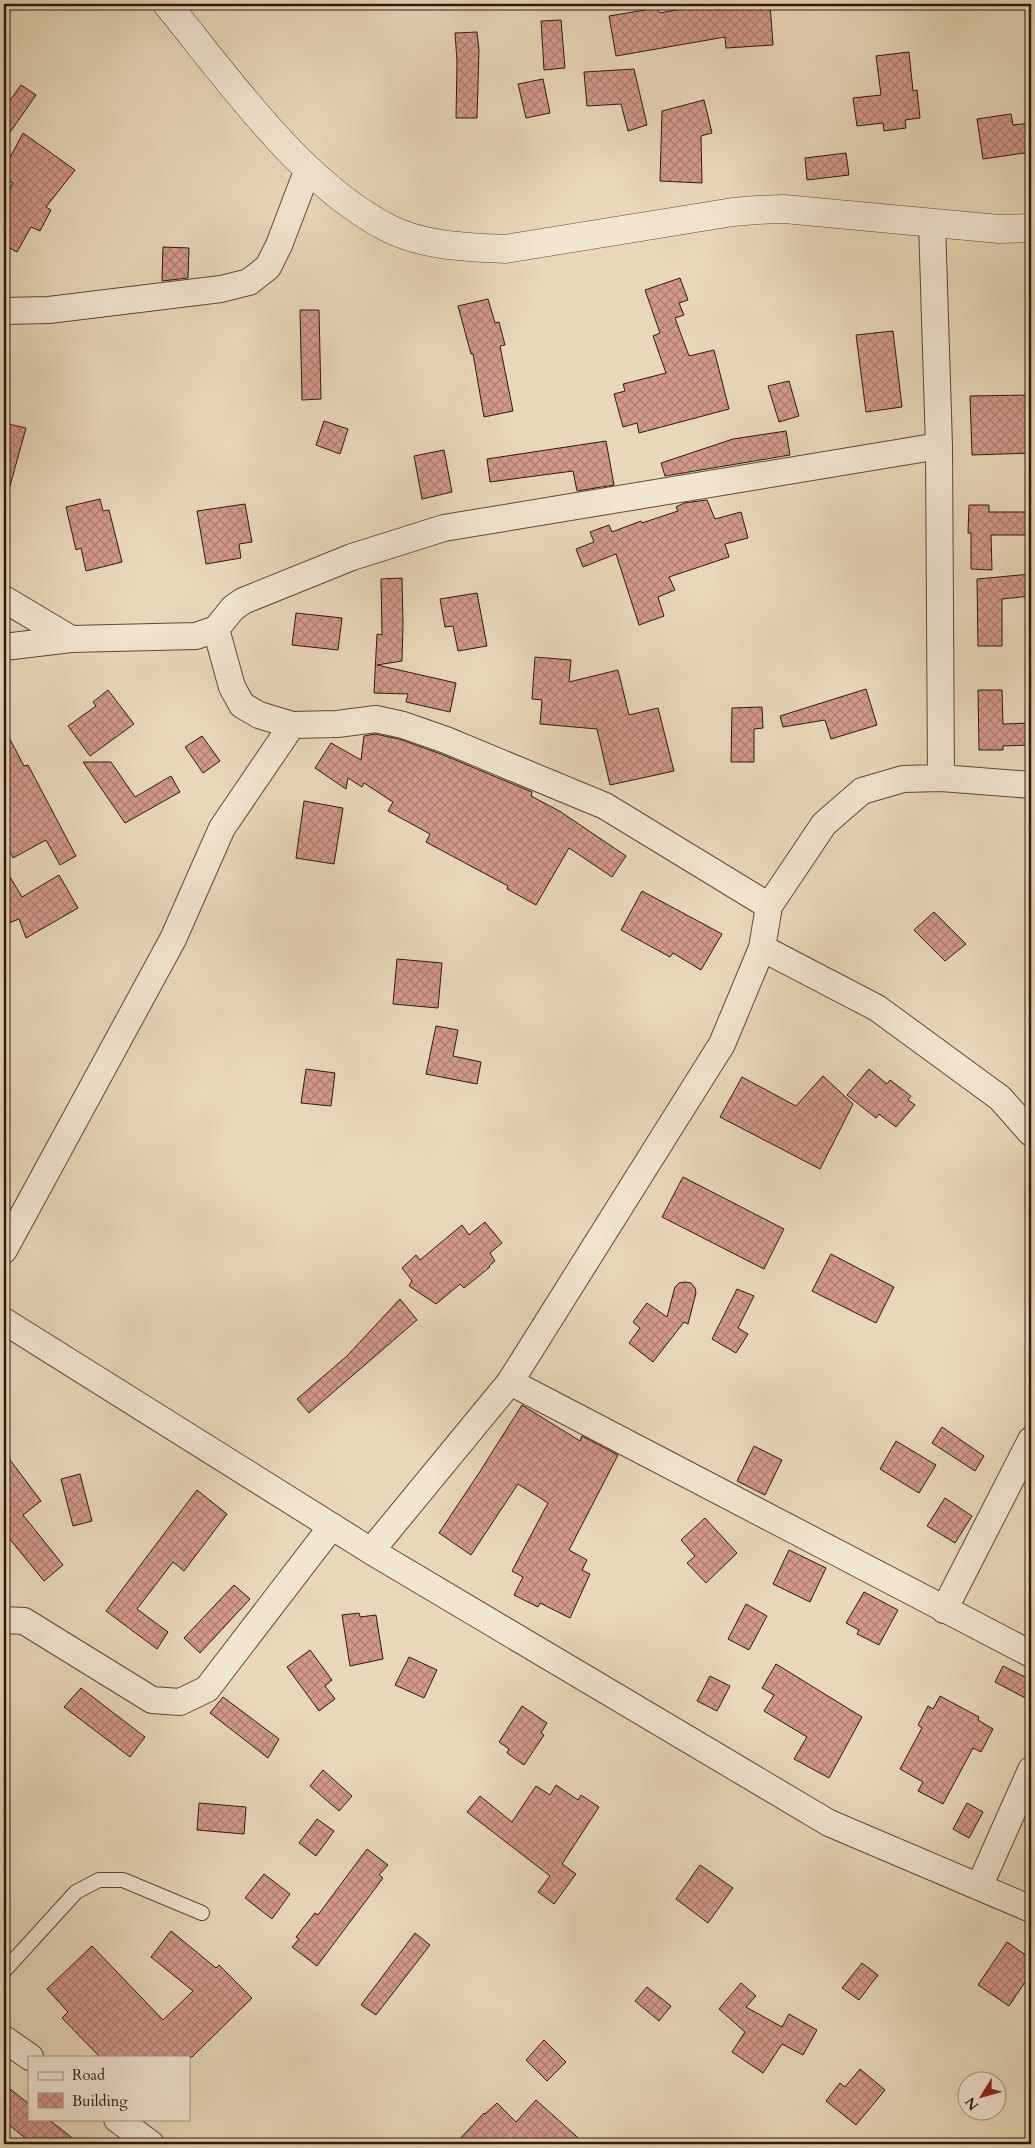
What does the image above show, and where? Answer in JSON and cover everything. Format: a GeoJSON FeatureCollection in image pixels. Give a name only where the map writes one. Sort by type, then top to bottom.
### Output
{"type":"FeatureCollection","features":[{"type":"Feature","properties":{"kind":"street"},"geometry":{"type":"LineString","coordinates":[[168,4],[248,103],[308,169],[348,203],[391,229],[427,241],[468,247],[505,249],[733,212],[784,209],[999,229],[1031,228]]}},
{"type":"Feature","properties":{"kind":"street"},"geometry":{"type":"LineString","coordinates":[[4,311],[68,307],[220,289],[249,282],[268,267],[279,245],[308,169]]}},
{"type":"Feature","properties":{"kind":"street"},"geometry":{"type":"LineString","coordinates":[[932,222],[939,446],[941,778]]}},
{"type":"Feature","properties":{"kind":"street"},"geometry":{"type":"LineString","coordinates":[[4,647],[71,639],[196,636],[216,629],[233,608],[243,601],[352,557],[444,528],[939,446]]}},
{"type":"Feature","properties":{"kind":"street"},"geometry":{"type":"LineString","coordinates":[[4,599],[71,639]]}},
{"type":"Feature","properties":{"kind":"street"},"geometry":{"type":"LineString","coordinates":[[216,629],[232,687],[242,705],[259,715],[292,725],[338,724],[376,719],[404,725],[446,740],[605,806],[769,906]]}},
{"type":"Feature","properties":{"kind":"street"},"geometry":{"type":"LineString","coordinates":[[4,1250],[173,938],[222,828],[292,725]]}},
{"type":"Feature","properties":{"kind":"street"},"geometry":{"type":"LineString","coordinates":[[371,1551],[510,1382],[722,1044],[762,948],[769,906],[824,824],[862,791],[903,779],[941,778],[1031,785]]}},
{"type":"Feature","properties":{"kind":"street"},"geometry":{"type":"LineString","coordinates":[[762,948],[877,1008],[1000,1098],[1031,1133]]}},
{"type":"Feature","properties":{"kind":"street"},"geometry":{"type":"LineString","coordinates":[[4,1321],[371,1551],[829,1823],[1031,1909]]}},
{"type":"Feature","properties":{"kind":"street"},"geometry":{"type":"LineString","coordinates":[[510,1382],[1031,1654]]}},
{"type":"Feature","properties":{"kind":"street"},"geometry":{"type":"LineString","coordinates":[[944,1610],[1031,1440]]}},
{"type":"Feature","properties":{"kind":"street"},"geometry":{"type":"LineString","coordinates":[[4,1620],[24,1621],[152,1700],[180,1702],[207,1688],[332,1526]]}},
{"type":"Feature","properties":{"kind":"street"},"geometry":{"type":"LineString","coordinates":[[979,1887],[1031,1770]]}},
{"type":"Feature","properties":{"kind":"street"},"geometry":{"type":"LineString","coordinates":[[4,2039],[29,2056]]}},
{"type":"Feature","properties":{"kind":"street"},"geometry":{"type":"LineString","coordinates":[[118,2120],[151,2144]]}},
{"type":"Feature","properties":{"kind":"lane"},"geometry":{"type":"LineString","coordinates":[[4,1970],[76,1892],[99,1880],[123,1880],[202,1913]]}},
{"type":"Feature","properties":{"kind":"building"},"geometry":{"type":"Polygon","coordinates":[[[696,4],[770,4],[773,45],[726,48],[725,37],[616,56],[609,16],[657,8],[660,13],[697,6],[696,4]]]}},
{"type":"Feature","properties":{"kind":"building"},"geometry":{"type":"Polygon","coordinates":[[[561,20],[565,68],[544,70],[541,21],[561,20]]]}},
{"type":"Feature","properties":{"kind":"building"},"geometry":{"type":"Polygon","coordinates":[[[477,32],[479,50],[477,118],[456,118],[457,61],[455,33],[477,32]]]}},
{"type":"Feature","properties":{"kind":"building"},"geometry":{"type":"Polygon","coordinates":[[[909,52],[913,91],[917,90],[920,118],[905,120],[906,128],[884,131],[883,123],[857,126],[853,98],[881,95],[876,56],[909,52]]]}},
{"type":"Feature","properties":{"kind":"building"},"geometry":{"type":"Polygon","coordinates":[[[634,69],[647,125],[628,131],[621,104],[587,106],[584,72],[634,69]]]}},
{"type":"Feature","properties":{"kind":"building"},"geometry":{"type":"Polygon","coordinates":[[[543,79],[550,113],[526,118],[518,84],[543,79]]]}},
{"type":"Feature","properties":{"kind":"building"},"geometry":{"type":"Polygon","coordinates":[[[21,85],[36,95],[4,141],[4,109],[21,85]]]}},
{"type":"Feature","properties":{"kind":"building"},"geometry":{"type":"Polygon","coordinates":[[[704,100],[712,133],[701,136],[702,183],[660,181],[662,111],[704,100]]]}},
{"type":"Feature","properties":{"kind":"building"},"geometry":{"type":"Polygon","coordinates":[[[1011,114],[1013,125],[1031,123],[1031,152],[983,159],[977,119],[1011,114]]]}},
{"type":"Feature","properties":{"kind":"building"},"geometry":{"type":"Polygon","coordinates":[[[23,133],[75,170],[46,207],[51,210],[40,231],[31,227],[17,252],[4,245],[4,199],[13,183],[4,178],[4,169],[23,133]]]}},
{"type":"Feature","properties":{"kind":"building"},"geometry":{"type":"Polygon","coordinates":[[[846,153],[849,175],[807,180],[805,158],[846,153]]]}},
{"type":"Feature","properties":{"kind":"building"},"geometry":{"type":"Polygon","coordinates":[[[163,247],[189,248],[188,278],[162,281],[163,247]]]}},
{"type":"Feature","properties":{"kind":"building"},"geometry":{"type":"Polygon","coordinates":[[[680,278],[688,300],[679,303],[684,315],[675,318],[689,356],[714,350],[729,409],[639,433],[637,423],[623,427],[614,394],[625,391],[623,384],[666,373],[653,336],[660,333],[645,290],[680,278]]]}},
{"type":"Feature","properties":{"kind":"building"},"geometry":{"type":"Polygon","coordinates":[[[488,299],[495,323],[499,322],[505,345],[500,346],[513,411],[484,417],[473,354],[471,354],[458,306],[488,299]]]}},
{"type":"Feature","properties":{"kind":"building"},"geometry":{"type":"Polygon","coordinates":[[[300,310],[319,310],[321,399],[302,400],[300,310]]]}},
{"type":"Feature","properties":{"kind":"building"},"geometry":{"type":"Polygon","coordinates":[[[893,331],[902,407],[866,412],[856,335],[893,331]]]}},
{"type":"Feature","properties":{"kind":"building"},"geometry":{"type":"Polygon","coordinates":[[[789,381],[799,416],[779,422],[768,386],[789,381]]]}},
{"type":"Feature","properties":{"kind":"building"},"geometry":{"type":"Polygon","coordinates":[[[1031,395],[1031,453],[972,455],[970,396],[1031,395]]]}},
{"type":"Feature","properties":{"kind":"building"},"geometry":{"type":"Polygon","coordinates":[[[324,421],[348,429],[340,454],[316,445],[324,421]]]}},
{"type":"Feature","properties":{"kind":"building"},"geometry":{"type":"Polygon","coordinates":[[[4,423],[26,428],[10,486],[4,486],[4,423]]]}},
{"type":"Feature","properties":{"kind":"building"},"geometry":{"type":"Polygon","coordinates":[[[786,431],[790,455],[665,476],[661,463],[733,439],[786,431]]]}},
{"type":"Feature","properties":{"kind":"building"},"geometry":{"type":"Polygon","coordinates":[[[606,441],[614,485],[577,491],[573,471],[490,482],[487,459],[606,441]]]}},
{"type":"Feature","properties":{"kind":"building"},"geometry":{"type":"Polygon","coordinates":[[[444,450],[452,492],[422,499],[414,456],[444,450]]]}},
{"type":"Feature","properties":{"kind":"building"},"geometry":{"type":"Polygon","coordinates":[[[100,499],[103,511],[109,510],[122,562],[86,571],[81,548],[76,550],[66,507],[100,499]]]}},
{"type":"Feature","properties":{"kind":"building"},"geometry":{"type":"Polygon","coordinates":[[[707,500],[715,519],[741,512],[748,538],[725,544],[729,557],[669,577],[675,590],[658,597],[664,616],[639,625],[616,554],[583,567],[576,549],[594,542],[590,532],[609,525],[612,532],[641,521],[642,523],[678,511],[676,507],[684,503],[707,500]]]}},
{"type":"Feature","properties":{"kind":"building"},"geometry":{"type":"Polygon","coordinates":[[[245,504],[252,542],[239,544],[241,558],[206,564],[197,511],[245,504]]]}},
{"type":"Feature","properties":{"kind":"building"},"geometry":{"type":"Polygon","coordinates":[[[969,505],[989,505],[989,512],[1031,512],[1031,535],[991,535],[992,570],[971,569],[971,533],[968,533],[969,505]]]}},
{"type":"Feature","properties":{"kind":"building"},"geometry":{"type":"Polygon","coordinates":[[[1031,574],[1031,596],[1002,599],[1002,646],[978,646],[977,579],[1031,574]]]}},
{"type":"Feature","properties":{"kind":"building"},"geometry":{"type":"Polygon","coordinates":[[[402,578],[402,661],[377,665],[456,683],[450,712],[406,702],[408,694],[374,693],[377,634],[382,635],[381,579],[402,578]]]}},
{"type":"Feature","properties":{"kind":"building"},"geometry":{"type":"Polygon","coordinates":[[[477,593],[487,646],[458,651],[453,626],[445,627],[440,599],[477,593]]]}},
{"type":"Feature","properties":{"kind":"building"},"geometry":{"type":"Polygon","coordinates":[[[296,613],[342,618],[338,650],[292,645],[296,613]]]}},
{"type":"Feature","properties":{"kind":"building"},"geometry":{"type":"Polygon","coordinates":[[[535,657],[571,660],[569,682],[618,670],[629,715],[658,708],[674,771],[610,785],[597,729],[540,724],[542,700],[532,699],[535,657]]]}},
{"type":"Feature","properties":{"kind":"building"},"geometry":{"type":"Polygon","coordinates":[[[866,689],[877,725],[831,739],[825,720],[783,727],[780,716],[866,689]]]}},
{"type":"Feature","properties":{"kind":"building"},"geometry":{"type":"Polygon","coordinates":[[[108,690],[134,724],[90,756],[68,726],[96,706],[93,702],[108,690]]]}},
{"type":"Feature","properties":{"kind":"building"},"geometry":{"type":"Polygon","coordinates":[[[978,690],[1002,690],[1003,724],[1031,723],[1031,745],[1003,746],[1003,750],[979,750],[978,690]]]}},
{"type":"Feature","properties":{"kind":"building"},"geometry":{"type":"Polygon","coordinates":[[[762,707],[763,728],[754,729],[754,762],[731,762],[732,708],[762,707]]]}},
{"type":"Feature","properties":{"kind":"building"},"geometry":{"type":"Polygon","coordinates":[[[4,728],[24,766],[28,765],[76,856],[60,865],[46,840],[13,858],[4,840],[4,728]]]}},
{"type":"Feature","properties":{"kind":"building"},"geometry":{"type":"Polygon","coordinates":[[[375,734],[399,739],[441,754],[532,792],[531,796],[561,812],[626,856],[612,877],[569,848],[536,905],[507,889],[508,886],[426,842],[430,834],[388,811],[393,802],[364,783],[362,787],[348,778],[346,789],[315,768],[331,743],[361,760],[364,736],[375,734]]]}},
{"type":"Feature","properties":{"kind":"building"},"geometry":{"type":"Polygon","coordinates":[[[202,736],[220,761],[203,773],[185,747],[202,736]]]}},
{"type":"Feature","properties":{"kind":"building"},"geometry":{"type":"Polygon","coordinates":[[[83,762],[111,762],[135,797],[171,776],[180,792],[125,823],[83,762]]]}},
{"type":"Feature","properties":{"kind":"building"},"geometry":{"type":"Polygon","coordinates":[[[304,801],[343,808],[334,864],[296,858],[304,801]]]}},
{"type":"Feature","properties":{"kind":"building"},"geometry":{"type":"Polygon","coordinates":[[[4,867],[22,897],[59,875],[78,908],[26,938],[19,919],[4,925],[4,867]]]}},
{"type":"Feature","properties":{"kind":"building"},"geometry":{"type":"Polygon","coordinates":[[[642,891],[722,934],[701,970],[673,953],[670,957],[621,930],[642,891]]]}},
{"type":"Feature","properties":{"kind":"building"},"geometry":{"type":"Polygon","coordinates":[[[934,912],[966,944],[945,961],[914,930],[934,912]]]}},
{"type":"Feature","properties":{"kind":"building"},"geometry":{"type":"Polygon","coordinates":[[[397,959],[442,963],[438,1008],[393,1004],[397,959]]]}},
{"type":"Feature","properties":{"kind":"building"},"geometry":{"type":"Polygon","coordinates":[[[436,1026],[458,1030],[453,1056],[481,1062],[477,1084],[426,1074],[436,1026]]]}},
{"type":"Feature","properties":{"kind":"building"},"geometry":{"type":"Polygon","coordinates":[[[306,1069],[335,1073],[331,1106],[301,1103],[306,1069]]]}},
{"type":"Feature","properties":{"kind":"building"},"geometry":{"type":"Polygon","coordinates":[[[869,1069],[887,1084],[890,1080],[911,1096],[908,1100],[915,1105],[896,1127],[879,1114],[876,1118],[847,1095],[869,1069]]]}},
{"type":"Feature","properties":{"kind":"building"},"geometry":{"type":"Polygon","coordinates":[[[823,1076],[853,1104],[820,1169],[720,1117],[742,1077],[796,1106],[823,1076]]]}},
{"type":"Feature","properties":{"kind":"building"},"geometry":{"type":"Polygon","coordinates":[[[683,1177],[784,1229],[764,1269],[662,1217],[683,1177]]]}},
{"type":"Feature","properties":{"kind":"building"},"geometry":{"type":"Polygon","coordinates":[[[485,1222],[502,1243],[490,1253],[495,1261],[490,1267],[464,1288],[460,1284],[436,1304],[409,1286],[412,1281],[402,1268],[416,1255],[420,1260],[462,1225],[469,1235],[485,1222]]]}},
{"type":"Feature","properties":{"kind":"building"},"geometry":{"type":"Polygon","coordinates":[[[831,1254],[894,1287],[876,1323],[812,1291],[831,1254]]]}},
{"type":"Feature","properties":{"kind":"building"},"geometry":{"type":"Polygon","coordinates":[[[679,1283],[691,1283],[696,1293],[688,1324],[684,1322],[653,1362],[629,1343],[640,1328],[633,1322],[647,1303],[667,1317],[675,1287],[679,1283]]]}},
{"type":"Feature","properties":{"kind":"building"},"geometry":{"type":"Polygon","coordinates":[[[737,1289],[754,1296],[738,1328],[748,1334],[736,1353],[712,1339],[737,1289]]]}},
{"type":"Feature","properties":{"kind":"building"},"geometry":{"type":"Polygon","coordinates":[[[400,1299],[417,1320],[309,1413],[297,1399],[347,1356],[400,1299]]]}},
{"type":"Feature","properties":{"kind":"building"},"geometry":{"type":"Polygon","coordinates":[[[522,1405],[580,1441],[582,1436],[618,1455],[569,1550],[587,1560],[582,1570],[590,1574],[570,1618],[540,1603],[538,1607],[514,1595],[523,1577],[512,1571],[548,1503],[518,1484],[471,1555],[439,1533],[522,1405]]]}},
{"type":"Feature","properties":{"kind":"building"},"geometry":{"type":"Polygon","coordinates":[[[942,1427],[984,1456],[975,1471],[932,1443],[942,1427]]]}},
{"type":"Feature","properties":{"kind":"building"},"geometry":{"type":"Polygon","coordinates":[[[896,1441],[936,1465],[919,1493],[880,1469],[896,1441]]]}},
{"type":"Feature","properties":{"kind":"building"},"geometry":{"type":"Polygon","coordinates":[[[754,1446],[782,1460],[765,1495],[737,1481],[754,1446]]]}},
{"type":"Feature","properties":{"kind":"building"},"geometry":{"type":"Polygon","coordinates":[[[4,1452],[41,1501],[23,1515],[63,1565],[44,1581],[4,1532],[4,1452]]]}},
{"type":"Feature","properties":{"kind":"building"},"geometry":{"type":"Polygon","coordinates":[[[80,1474],[92,1521],[73,1526],[61,1479],[80,1474]]]}},
{"type":"Feature","properties":{"kind":"building"},"geometry":{"type":"Polygon","coordinates":[[[197,1490],[227,1514],[184,1571],[173,1562],[137,1609],[168,1632],[157,1649],[106,1611],[197,1490]]]}},
{"type":"Feature","properties":{"kind":"building"},"geometry":{"type":"Polygon","coordinates":[[[945,1498],[972,1516],[955,1543],[927,1526],[945,1498]]]}},
{"type":"Feature","properties":{"kind":"building"},"geometry":{"type":"Polygon","coordinates":[[[705,1518],[737,1553],[706,1583],[687,1563],[695,1556],[681,1540],[705,1518]]]}},
{"type":"Feature","properties":{"kind":"building"},"geometry":{"type":"Polygon","coordinates":[[[789,1550],[826,1568],[810,1602],[773,1584],[789,1550]]]}},
{"type":"Feature","properties":{"kind":"building"},"geometry":{"type":"Polygon","coordinates":[[[234,1585],[250,1599],[200,1653],[184,1638],[234,1585]]]}},
{"type":"Feature","properties":{"kind":"building"},"geometry":{"type":"Polygon","coordinates":[[[864,1592],[898,1610],[879,1645],[857,1634],[859,1630],[846,1623],[864,1592]]]}},
{"type":"Feature","properties":{"kind":"building"},"geometry":{"type":"Polygon","coordinates":[[[746,1604],[767,1616],[749,1650],[728,1639],[746,1604]]]}},
{"type":"Feature","properties":{"kind":"building"},"geometry":{"type":"Polygon","coordinates":[[[359,1613],[360,1617],[376,1615],[383,1659],[350,1666],[342,1615],[359,1613]]]}},
{"type":"Feature","properties":{"kind":"building"},"geometry":{"type":"Polygon","coordinates":[[[310,1650],[332,1680],[325,1686],[335,1699],[319,1711],[287,1667],[310,1650]]]}},
{"type":"Feature","properties":{"kind":"building"},"geometry":{"type":"Polygon","coordinates":[[[409,1657],[437,1670],[424,1698],[395,1685],[409,1657]]]}},
{"type":"Feature","properties":{"kind":"building"},"geometry":{"type":"Polygon","coordinates":[[[776,1664],[862,1717],[829,1778],[794,1759],[807,1737],[764,1711],[774,1695],[762,1688],[776,1664]]]}},
{"type":"Feature","properties":{"kind":"building"},"geometry":{"type":"Polygon","coordinates":[[[1003,1666],[1031,1680],[1031,1701],[995,1682],[1003,1666]]]}},
{"type":"Feature","properties":{"kind":"building"},"geometry":{"type":"Polygon","coordinates":[[[710,1676],[730,1686],[717,1711],[697,1701],[710,1676]]]}},
{"type":"Feature","properties":{"kind":"building"},"geometry":{"type":"Polygon","coordinates":[[[81,1688],[145,1737],[130,1757],[64,1707],[81,1688]]]}},
{"type":"Feature","properties":{"kind":"building"},"geometry":{"type":"Polygon","coordinates":[[[940,1696],[979,1717],[978,1720],[993,1729],[981,1752],[973,1748],[943,1804],[918,1791],[923,1782],[900,1769],[922,1728],[918,1725],[928,1706],[933,1709],[940,1696]]]}},
{"type":"Feature","properties":{"kind":"building"},"geometry":{"type":"Polygon","coordinates":[[[223,1697],[279,1739],[268,1758],[210,1713],[223,1697]]]}},
{"type":"Feature","properties":{"kind":"building"},"geometry":{"type":"Polygon","coordinates":[[[522,1706],[547,1723],[541,1733],[544,1735],[524,1765],[507,1753],[509,1749],[499,1742],[522,1706]]]}},
{"type":"Feature","properties":{"kind":"building"},"geometry":{"type":"Polygon","coordinates":[[[323,1770],[352,1796],[339,1811],[310,1786],[323,1770]]]}},
{"type":"Feature","properties":{"kind":"building"},"geometry":{"type":"Polygon","coordinates":[[[556,1785],[578,1800],[581,1795],[599,1807],[562,1864],[576,1874],[554,1904],[538,1892],[550,1876],[467,1812],[480,1796],[512,1822],[536,1786],[550,1795],[556,1785]]]}},
{"type":"Feature","properties":{"kind":"building"},"geometry":{"type":"Polygon","coordinates":[[[199,1803],[246,1807],[244,1834],[197,1830],[199,1803]]]}},
{"type":"Feature","properties":{"kind":"building"},"geometry":{"type":"Polygon","coordinates":[[[967,1803],[983,1812],[969,1838],[953,1829],[967,1803]]]}},
{"type":"Feature","properties":{"kind":"building"},"geometry":{"type":"Polygon","coordinates":[[[317,1819],[334,1831],[316,1856],[299,1843],[317,1819]]]}},
{"type":"Feature","properties":{"kind":"building"},"geometry":{"type":"Polygon","coordinates":[[[367,1849],[388,1865],[379,1875],[383,1878],[317,1966],[292,1947],[299,1939],[296,1937],[315,1913],[318,1915],[367,1849]]]}},
{"type":"Feature","properties":{"kind":"building"},"geometry":{"type":"Polygon","coordinates":[[[700,1865],[733,1888],[708,1923],[676,1899],[700,1865]]]}},
{"type":"Feature","properties":{"kind":"building"},"geometry":{"type":"Polygon","coordinates":[[[264,1874],[290,1894],[272,1919],[245,1898],[264,1874]]]}},
{"type":"Feature","properties":{"kind":"building"},"geometry":{"type":"Polygon","coordinates":[[[171,1931],[216,1968],[219,1965],[252,1998],[192,2057],[99,2056],[62,2018],[68,2012],[47,1989],[92,1946],[163,2020],[193,1991],[151,1957],[171,1931]]]}},
{"type":"Feature","properties":{"kind":"building"},"geometry":{"type":"Polygon","coordinates":[[[415,1933],[430,1945],[376,2015],[361,2005],[415,1933]]]}},
{"type":"Feature","properties":{"kind":"building"},"geometry":{"type":"Polygon","coordinates":[[[1007,1942],[1031,1959],[1031,1973],[1009,2006],[978,1985],[1007,1942]]]}},
{"type":"Feature","properties":{"kind":"building"},"geometry":{"type":"Polygon","coordinates":[[[862,1963],[878,1975],[859,2000],[842,1988],[862,1963]]]}},
{"type":"Feature","properties":{"kind":"building"},"geometry":{"type":"Polygon","coordinates":[[[741,1983],[756,1996],[746,2007],[782,2027],[789,2014],[817,2030],[803,2055],[782,2044],[763,2073],[732,2052],[745,2032],[719,2009],[741,1983]]]}},
{"type":"Feature","properties":{"kind":"building"},"geometry":{"type":"Polygon","coordinates":[[[647,1987],[671,2006],[659,2021],[635,2001],[647,1987]]]}},
{"type":"Feature","properties":{"kind":"building"},"geometry":{"type":"Polygon","coordinates":[[[544,2040],[566,2062],[547,2081],[526,2060],[544,2040]]]}},
{"type":"Feature","properties":{"kind":"building"},"geometry":{"type":"Polygon","coordinates":[[[860,2069],[885,2090],[856,2125],[826,2101],[840,2083],[845,2087],[860,2069]]]}},
{"type":"Feature","properties":{"kind":"building"},"geometry":{"type":"Polygon","coordinates":[[[4,2084],[28,2103],[28,2120],[49,2120],[80,2144],[33,2144],[4,2121],[4,2084]]]}},
{"type":"Feature","properties":{"kind":"building"},"geometry":{"type":"Polygon","coordinates":[[[536,2100],[585,2144],[455,2144],[484,2113],[497,2103],[516,2122],[536,2100]]]}}]}
